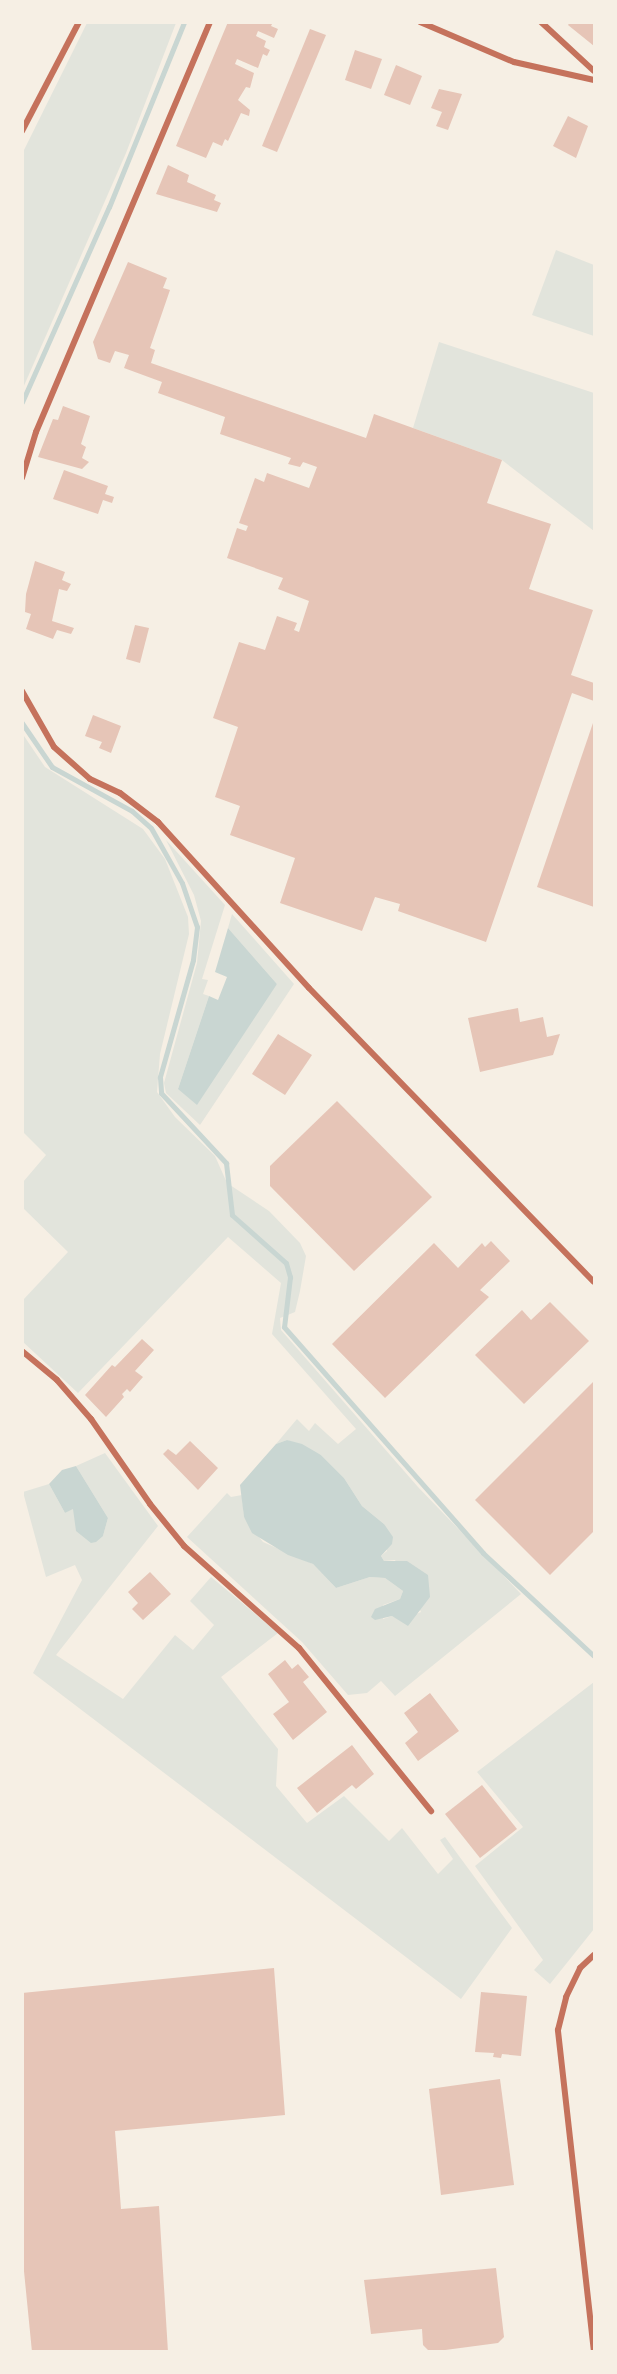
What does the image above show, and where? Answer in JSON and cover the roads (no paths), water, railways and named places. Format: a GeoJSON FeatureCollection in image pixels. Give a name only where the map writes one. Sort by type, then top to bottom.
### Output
{"type":"FeatureCollection","features":[{"type":"Feature","properties":{"kind":"street"},"geometry":{"type":"LineString","coordinates":[[22,131],[79,22]]}},
{"type":"Feature","properties":{"kind":"street"},"geometry":{"type":"LineString","coordinates":[[22,478],[36,432],[210,22]]}},
{"type":"Feature","properties":{"kind":"street"},"geometry":{"type":"LineString","coordinates":[[420,22],[514,62],[594,80]]}},
{"type":"Feature","properties":{"kind":"street"},"geometry":{"type":"LineString","coordinates":[[541,22],[594,71]]}},
{"type":"Feature","properties":{"kind":"street"},"geometry":{"type":"LineString","coordinates":[[22,691],[54,747],[90,779],[120,793],[158,822],[309,988],[594,1282]]}},
{"type":"Feature","properties":{"kind":"street"},"geometry":{"type":"LineString","coordinates":[[22,1351],[57,1380],[92,1419],[150,1504],[184,1546],[299,1648],[431,1811]]}},
{"type":"Feature","properties":{"kind":"street"},"geometry":{"type":"LineString","coordinates":[[594,1955],[580,1968],[566,1997],[558,2030],[594,2352]]}},
{"type":"Feature","properties":{"kind":"waterway"},"geometry":{"type":"LineString","coordinates":[[22,402],[109,207],[184,22]]}},
{"type":"Feature","properties":{"kind":"waterway"},"geometry":{"type":"LineString","coordinates":[[22,723],[52,767],[132,811],[151,828],[182,883],[197,927],[193,960],[160,1077],[161,1093],[226,1163],[232,1215],[286,1263],[290,1277],[284,1327],[483,1553],[594,1656]]}}]}
